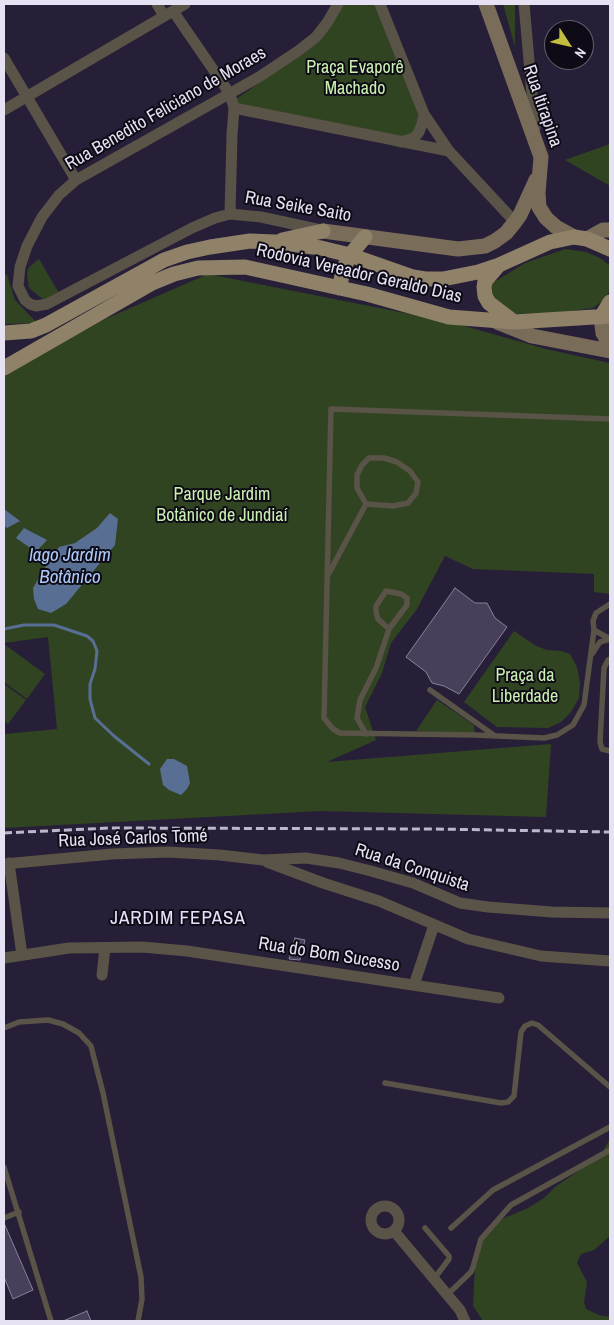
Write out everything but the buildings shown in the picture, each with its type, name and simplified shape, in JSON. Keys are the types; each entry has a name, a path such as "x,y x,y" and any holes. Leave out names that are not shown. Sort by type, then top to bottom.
{"main road":[{"name":"Rua Itirapina","path":"486,4 541,157 539,207"},
{"name":"Rua Seike Saito","path":"323,231 436,247 474,248 495,241 506,233 518,218 532,186 539,177"},
{"path":"539,207 546,218 556,227 609,249"},
{"path":"580,238 603,230 610,230"},
{"path":"276,242 323,231"},
{"path":"339,288 344,268 350,255 365,237"},
{"name":"Rodovia Vereador Geraldo Dias","path":"4,333 31,331 46,325 164,260 210,247 250,242 276,242 321,248 350,255 413,277 443,279 462,276 499,265 550,242 580,238"},
{"path":"499,265 486,281 484,287 485,296 489,303 514,322"},
{"name":"Rodovia Vereador Geraldo Dias","path":"4,368 152,283 174,274 198,268 245,267 367,294 448,317 514,322 606,317"},
{"path":"610,302 603,333 610,344"},
{"path":"496,321 532,336 610,351"}],"street":[{"path":"157,4 169,13 230,94 234,108 230,214"},
{"path":"4,110 186,4"},
{"name":"Rua Benedito Feliciano de Moraes","path":"36,306 25,300 21,295 18,286 20,267 27,246 42,217 59,195 76,180 260,77 298,52 316,37 338,4"},
{"path":"380,4 424,114 449,151 518,218 530,209 539,207"},
{"path":"524,4 536,140"},
{"path":"4,58 76,180"},
{"path":"234,108 449,151"},
{"path":"404,141 414,138 419,132 424,114"},
{"name":"Rua Seike Saito","path":"36,306 47,304 192,228 230,214 262,216 323,231"},
{"name":"Rua José Carlos Tomé","path":"7,863 112,854 168,852 264,860"},
{"name":"Rua da Conquista","path":"264,860 306,858 339,863 413,884 460,903 552,912 610,913"},
{"path":"264,860 323,883 379,901 468,939 540,956 610,961"},
{"path":"7,863 22,955"},
{"path":"414,985 434,925"},
{"name":"Rua do Bom Sucesso","path":"4,958 69,948 142,947 187,951 499,998"},
{"path":"102,976 104,948"},
{"path":"394,1231 460,1310 465,1321"}],"lane":[{"path":"610,419 332,409 324,718 333,729 340,733 544,738 557,735 568,730 580,716 589,677 589,661 594,630 593,621 596,613 610,604"},
{"path":"369,458 384,458 397,462 410,471 418,482 416,493 408,503 393,506 366,504 357,488 357,475 362,465 369,458"},
{"path":"327,577 366,504"},
{"path":"366,734 358,718 360,700 376,668 389,629 407,605 407,598 400,594 386,591 376,606 376,612 378,619 389,629"},
{"path":"594,630 610,639"},
{"path":"589,661 593,650 600,642 610,639"},
{"path":"610,659 604,668 600,742 602,749 610,751"},
{"path":"430,690 495,736"},
{"path":"4,1028 19,1022 48,1020 63,1024 79,1033 91,1046 103,1092 141,1277 142,1299 138,1321"},
{"path":"385,1083 502,1103 508,1102 514,1096 521,1032 525,1026 532,1023 538,1025 610,1087"},
{"path":"451,1228 493,1190 610,1127"},
{"path":"447,1295 471,1272 481,1239 511,1205 610,1150"},
{"path":"4,1167 6,1183 19,1212 51,1321"},
{"path":"4,1218 19,1212"},
{"path":"425,1228 449,1256 449,1259 434,1279"}],"green space":[{"name":"Praça Evaporê Machado","path":"342,4 383,4 429,122 415,143 401,148 247,105 229,104 308,49"},
{"path":"503,4 515,4 515,47"},
{"path":"610,144 610,186 565,160"},
{"path":"565,249 586,252 600,258 609,265 610,290 605,299 593,308 556,313 514,314 496,301 490,292 491,284 525,263"},
{"path":"39,259 59,293 44,300 29,288 27,273 29,267"},
{"name":"Parque Jardim Botânico de Jundiaí","path":"208,274 450,322 546,349 610,363 610,594 594,592 594,574 473,569 445,556 417,609 391,643 382,673 365,707 376,740 327,762 551,744 546,817 321,811 4,828 4,734 57,729 48,637 4,643 4,374 103,320"},
{"path":"4,275 7,275 15,300 37,323 4,324"},
{"name":"Praça da Liberdade","path":"514,631 536,646 570,654 577,667 580,683 579,698 571,712 561,722 548,728 497,727 464,702"},
{"path":"4,644 45,674 27,699 4,682"},
{"path":"4,684 26,700 8,724 4,721"},
{"path":"437,700 474,725 475,735 416,731"},
{"path":"610,1139 610,1236 594,1250 581,1254 577,1263 587,1282 584,1302 586,1309 599,1315 610,1317 610,1321 483,1321 473,1306 475,1265 481,1240 502,1219 528,1208 544,1198 555,1187 600,1156"}],"water":[{"path":"4,509 20,521 7,528 4,526"},
{"name":"lago Jardim Botânico","path":"110,513 118,519 115,545 66,604 51,613 38,609 34,599 33,588 52,556 59,547 75,543 97,528"},
{"path":"24,528 47,540 36,552 16,538"},
{"path":"167,759 174,759 187,766 190,783 181,795 163,785 160,769"}],"waterway":[{"path":"4,629 24,625 54,625 87,636 93,641 97,651 95,669 90,684 90,699 95,718 149,764"}],"railway":[{"path":"4,833 110,828 436,829 610,832"}],"district":[{"name":"JARDIM FEPASA","path":"178,919"}]}
